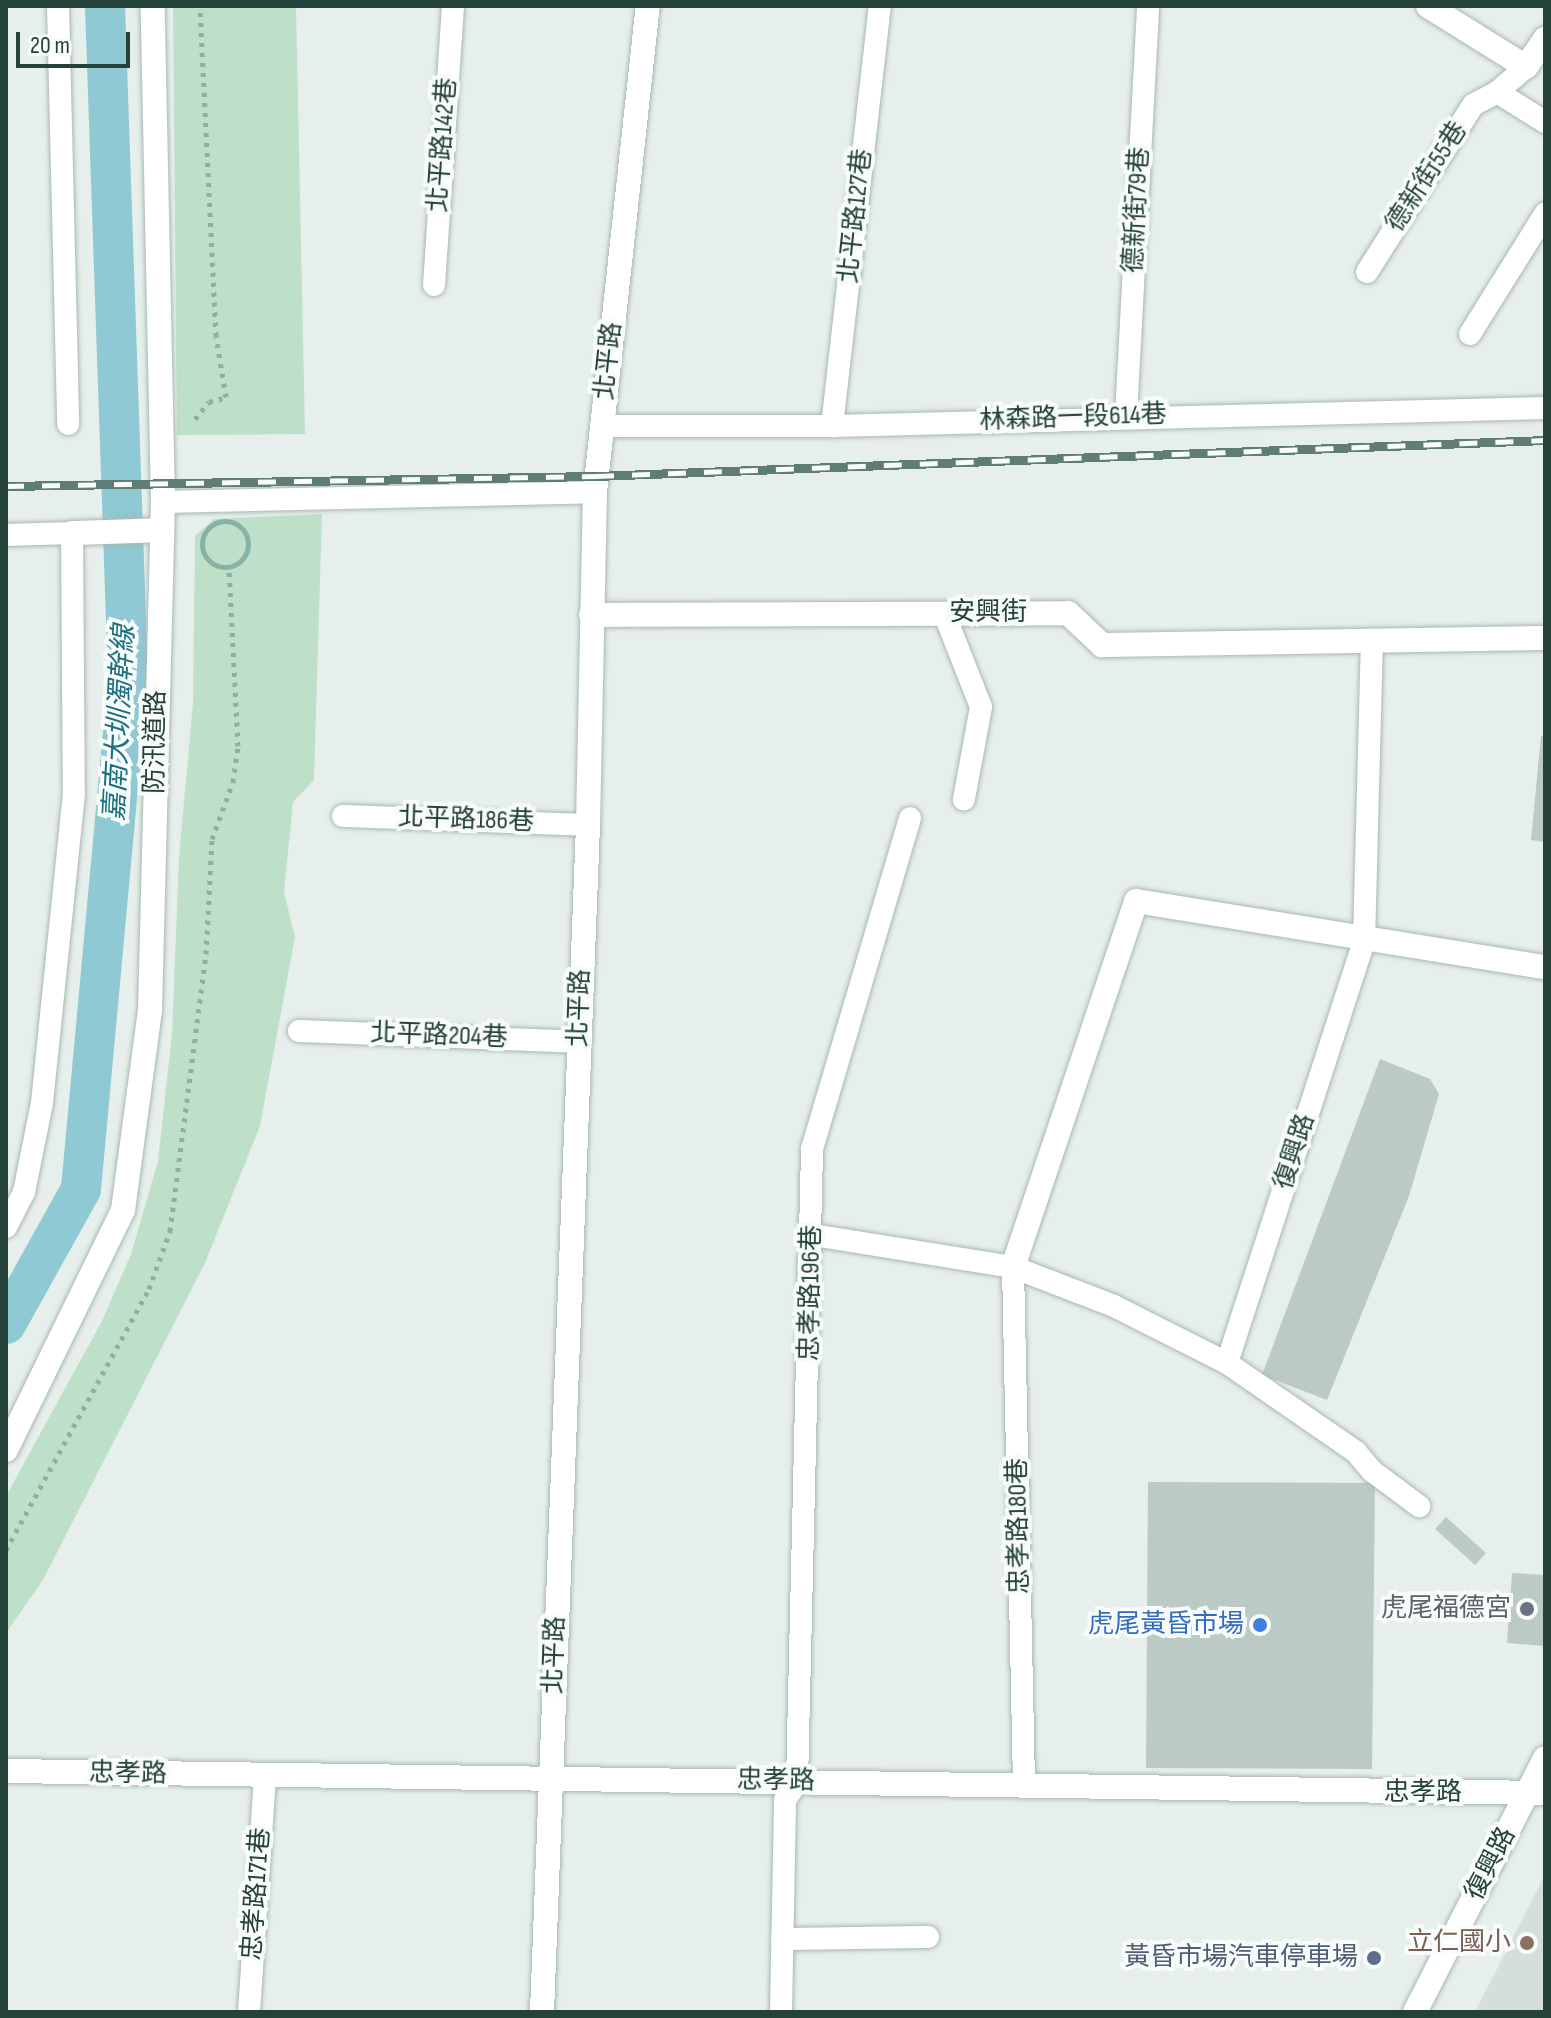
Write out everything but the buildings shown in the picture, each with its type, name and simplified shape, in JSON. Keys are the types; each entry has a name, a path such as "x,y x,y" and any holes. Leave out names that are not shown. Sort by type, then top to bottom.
{"street":[{"name":"防汛道路","path":"6,1450 123,1210 150,1010 163,502 153,6"},
{"name":"北平路","path":"542,2012 588,825 595,492 648,6"},
{"path":"1428,6 1526,67 1545,39"},
{"path":"72,533 161,530"},
{"name":"安興街","path":"591,615 1068,613 1102,645 1545,638"},
{"path":"1013,1267 1136,901 1364,942 1545,967"},
{"name":"復興路","path":"1415,2012 1536,1793 1545,1758"},
{"name":"忠孝路","path":"6,1771 1536,1793"}],"lane":[{"path":"58,6 68,424"},
{"name":"北平路142巷","path":"434,285 453,6"},
{"name":"北平路127巷","path":"832,426 880,6"},
{"name":"德新街79巷","path":"1126,415 1148,6"},
{"name":"德新街55巷","path":"1367,272 1473,105 1497,92 1526,67"},
{"path":"1497,92 1545,122"},
{"path":"1470,334 1545,214"},
{"name":"林森路一段614巷","path":"602,426 832,426 1126,415 1545,408"},
{"path":"163,502 595,492"},
{"path":"6,535 72,533 74,793 42,1103 24,1192 6,1227"},
{"path":"944,613 981,707 964,799"},
{"path":"1364,942 1372,640"},
{"name":"北平路186巷","path":"343,816 588,825"},
{"name":"忠孝路196巷","path":"781,2012 785,1800 797,1782 813,1235 812,1149 910,818"},
{"name":"復興路","path":"1227,1363 1364,942"},
{"name":"北平路204巷","path":"299,1031 579,1042"},
{"path":"813,1235 1013,1267 1114,1306 1227,1363 1356,1452 1372,1471 1419,1506"},
{"name":"忠孝路180巷","path":"1013,1267 1024,1784"},
{"name":"忠孝路171巷","path":"249,2012 265,1777"},
{"path":"782,1939 928,1937"}],"path":[{"path":"162,441 195,439 198,412 226,397 216,336 200,6"},
{"path":"195,536 202,540 206,558 223,566 240,560 250,544 246,530 235,523 215,525 202,540"}],"shaded area":[{"name":"立仁國小","path":"1545,1875 1545,2012 1475,2012"}],"green space":[{"path":"173,6 296,6 305,434 177,435"},
{"path":"322,514 314,780 293,802 284,892 295,937 260,1126 205,1263 43,1580 6,1633 6,1496 102,1321 131,1254 158,1161 172,1034 179,857 193,703 195,536 214,519"}],"waterway":[{"name":"嘉南大圳濁幹線","path":"6,1324 81,1189 128,678 105,6"}],"railway":[{"path":"6,486 596,476 1545,440"}],"place":[{"name":"虎尾福德宮","path":"1527,1609"},
{"name":"虎尾黃昏市場","path":"1260,1625"},
{"name":"立仁國小","path":"1527,1943"},
{"name":"黃昏市場汽車停車場","path":"1374,1958"}]}
